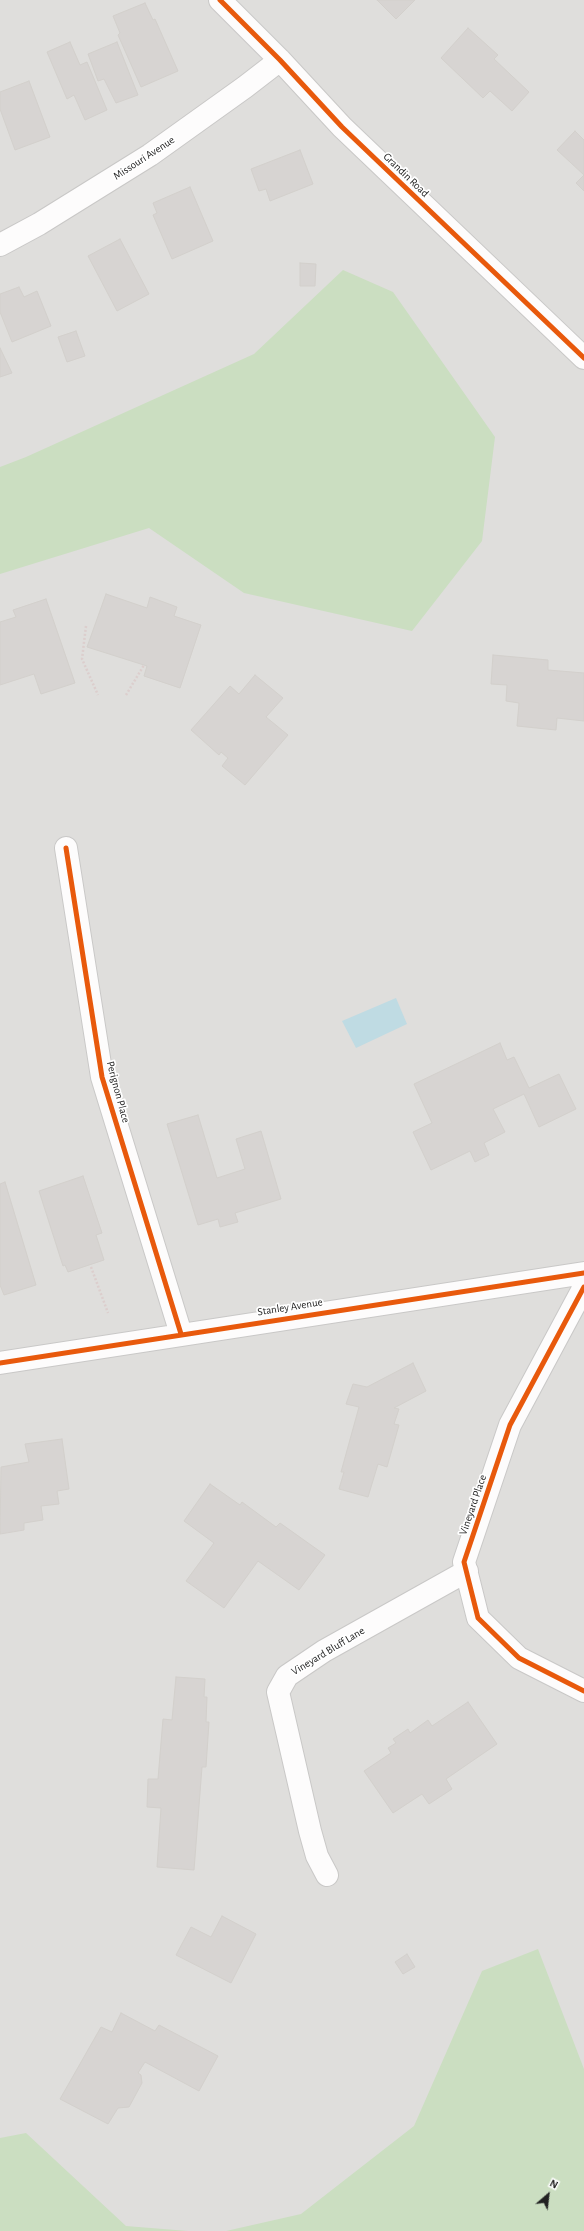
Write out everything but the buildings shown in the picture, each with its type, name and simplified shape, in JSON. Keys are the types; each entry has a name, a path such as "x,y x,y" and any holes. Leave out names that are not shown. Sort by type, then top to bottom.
{"street":[{"name":"Grandin Road","path":"220,0 280,60 342,127 584,358"},
{"name":"Missouri Avenue","path":"0,245 39,224 150,155 246,87 280,60"},
{"name":"Perignon Place","path":"66,848 102,1077 181,1334"},
{"name":"Stanley Avenue","path":"0,1363 584,1273"},
{"name":"Vineyard Place","path":"584,1287 510,1425 464,1562 478,1618 519,1658 584,1691"},
{"name":"Vineyard Bluff Lane","path":"327,1875 317,1856 310,1831 278,1692 287,1676 324,1651 467,1571"}],"path":[{"path":"86,626 82,659 98,695"},
{"path":"126,695 144,665"},
{"path":"91,1267 108,1313"}],"shaded area":[{"path":"0,0 584,0 584,2231 0,2231"}],"green space":[{"path":"343,270 393,292 495,437 482,541 412,631 244,593 149,528 0,574 0,467 26,457 254,354"},
{"path":"538,1949 584,2069 584,2231 226,2231 301,2214 414,2126 482,1971"},
{"path":"26,2133 126,2226 188,2231 0,2231 0,2138"}],"water":[{"path":"396,998 407,1024 356,1048 342,1021"}],"cycle path":[{"path":"220,0 280,60 342,127 584,358"},
{"path":"66,848 102,1077 181,1334"},
{"path":"0,1363 584,1273"},
{"path":"584,1287 510,1425 464,1562 478,1618 519,1658 584,1691"}]}
